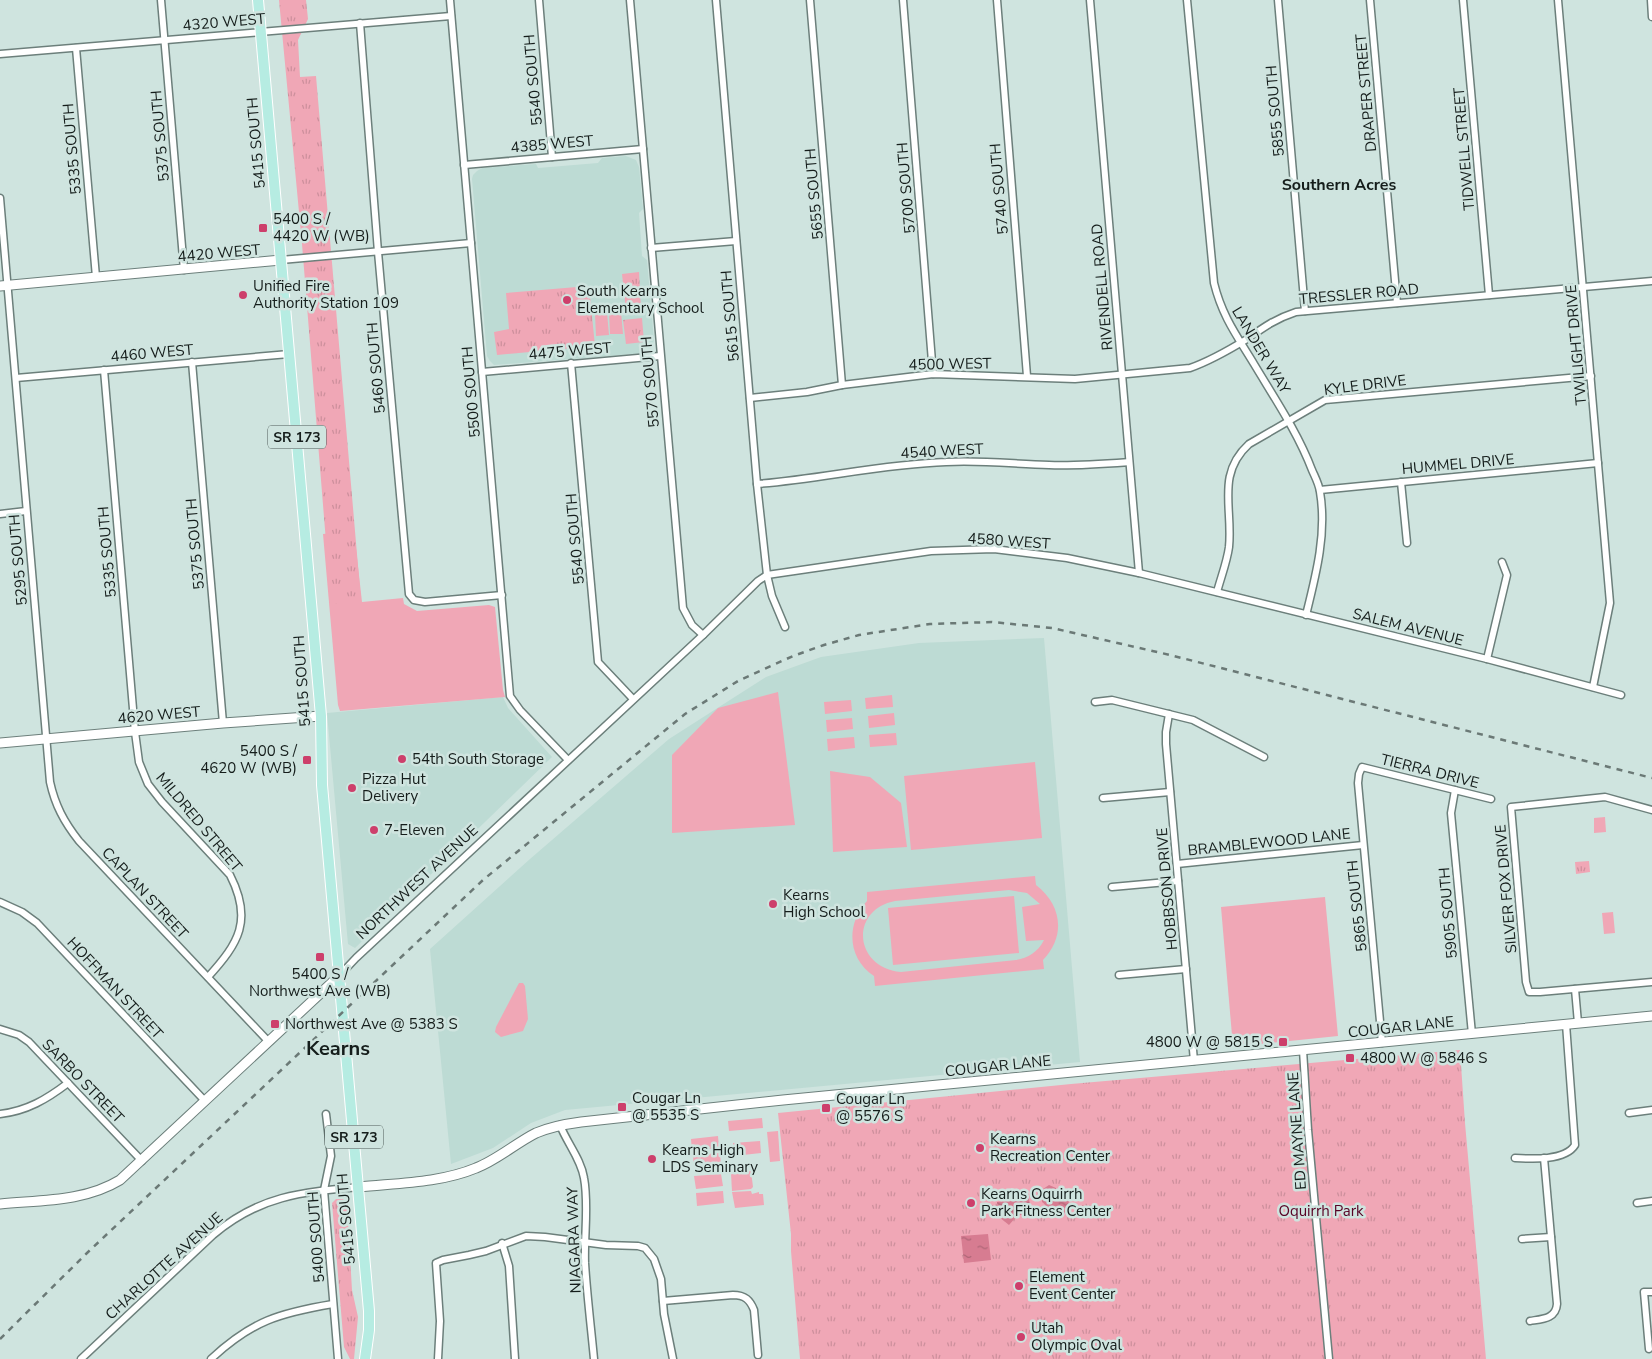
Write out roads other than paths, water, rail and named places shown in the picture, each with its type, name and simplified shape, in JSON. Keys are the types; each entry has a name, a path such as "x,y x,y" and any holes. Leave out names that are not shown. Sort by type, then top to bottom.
{"main road":[{"name":"5415 SOUTH","path":"258,0 321,716 322,785 369,1311 369,1330 365,1359"},
{"name":"4420 WEST","path":"4,285 282,260"},
{"name":"4620 WEST","path":"0,743 321,716"},
{"name":"NORTHWEST AVENUE","path":"0,1204 78,1197 110,1186 129,1173 339,976"},
{"name":"COUGAR LANE","path":"359,1187 455,1176 479,1167 538,1132 560,1125 648,1114 1652,1016"}],"street":[{"name":"5375 SOUTH","path":"161,0 184,270"},
{"name":"5500 SOUTH","path":"450,0 510,696 520,710 568,760"},
{"name":"5540 SOUTH","path":"539,0 552,157"},
{"name":"5570 SOUTH","path":"630,0 683,608 692,625 702,634"},
{"name":"5615 SOUTH","path":"716,0 757,484 767,575 772,596 784,627"},
{"name":"5655 SOUTH","path":"810,0 842,385"},
{"name":"5700 SOUTH","path":"903,0 934,374"},
{"name":"5740 SOUTH","path":"997,0 1027,376"},
{"name":"RIVENDELL ROAD","path":"1090,0 1139,572"},
{"name":"LANDER WAY","path":"1187,0 1214,283 1219,303 1240,342 1289,422 1307,456 1320,490 1321,546 1306,615"},
{"name":"5855 SOUTH","path":"1278,0 1304,310"},
{"name":"DRAPER STREET","path":"1370,0 1397,303"},
{"name":"TIDWELL STREET","path":"1464,0 1489,295"},
{"name":"TWILIGHT DRIVE","path":"1558,0 1610,603 1593,687"},
{"path":"1650,0 1652,17"},
{"name":"4320 WEST","path":"0,54 451,16"},
{"name":"5460 SOUTH","path":"360,23 408,590 411,597 419,602 502,594"},
{"name":"5335 SOUTH","path":"76,48 96,278"},
{"name":"4385 WEST","path":"464,165 643,149"},
{"name":"5295 SOUTH","path":"0,198 4,285 16,378 47,739"},
{"path":"651,248 736,241"},
{"name":"4420 WEST","path":"282,260 471,243"},
{"name":"TRESSLER ROAD","path":"1122,375 1190,368 1204,363 1273,320 1304,310 1652,282"},
{"name":"4460 WEST","path":"16,378 290,354"},
{"name":"4475 WEST","path":"482,372 660,356"},
{"name":"5375 SOUTH","path":"192,362 223,723"},
{"name":"5540 SOUTH","path":"571,364 598,662 633,699"},
{"name":"5335 SOUTH","path":"104,370 135,732"},
{"name":"4500 WEST","path":"750,398 934,374 1075,379 1122,375"},
{"name":"KYLE DRIVE","path":"1217,592 1229,547 1228,478 1232,467 1240,453 1249,444 1325,400 1591,376"},
{"name":"4540 WEST","path":"757,484 805,480 930,462 971,461 1080,465 1129,462"},
{"name":"HUMMEL DRIVE","path":"1320,490 1598,463"},
{"path":"1400,482 1407,543"},
{"path":"0,514 26,511"},
{"name":"4580 WEST","path":"767,575 932,551 994,549 1067,558 1139,572 1217,592"},
{"path":"1487,659 1507,575 1502,562"},
{"name":"NORTHWEST AVENUE","path":"339,976 758,581 767,575"},
{"name":"SALEM AVENUE","path":"1217,592 1487,659 1621,696"},
{"path":"1095,702 1112,700 1202,724 1264,757"},
{"name":"HOBBSON DRIVE","path":"1170,714 1166,732 1170,792 1194,1061"},
{"name":"MILDRED STREET","path":"135,732 139,762 148,784 162,802 225,869 236,886 241,922 239,934 226,958 208,977"},
{"name":"CAPLAN STREET","path":"47,739 50,782 54,798 67,826 91,854 268,1041"},
{"name":"TIERRA DRIVE","path":"1362,767 1491,799"},
{"name":"5865 SOUTH","path":"1362,767 1358,783 1382,1043"},
{"name":"5905 SOUTH","path":"1455,790 1451,813 1472,1034"},
{"path":"1103,798 1170,792"},
{"name":"SILVER FOX DRIVE","path":"1575,989 1529,992 1526,982 1511,807 1605,798 1652,810"},
{"name":"BRAMBLEWOOD LANE","path":"1177,864 1363,845"},
{"path":"1112,887 1178,881"},
{"name":"HOFFMAN STREET","path":"0,902 22,912 37,923 205,1101"},
{"path":"1119,975 1186,969"},
{"path":"1578,1023 1575,989 1652,982"},
{"path":"1515,1158 1544,1158 1567,1153 1575,1145 1566,1024"},
{"name":"SARBO STREET","path":"0,1029 19,1035 29,1042 142,1161"},
{"name":"ED MAYNE LANE","path":"1303,1050 1308,1130 1329,1359"},
{"path":"0,1114 33,1106 68,1083"},
{"path":"1629,1113 1652,1110"},
{"name":"5400 SOUTH","path":"326,1114 331,1156 324,1190 338,1359"},
{"name":"NIAGARA WAY","path":"560,1125 584,1176 586,1276 594,1359"},
{"path":"1530,1321 1544,1319 1554,1314 1557,1310 1544,1158"},
{"name":"CHARLOTTE AVENUE","path":"81,1359 224,1226 249,1210 270,1200 295,1194 359,1187"},
{"path":"1637,1203 1652,1202"},
{"path":"438,1359 440,1321 436,1263 486,1251 518,1238 535,1236 585,1243 646,1248 654,1259 658,1271 673,1359"},
{"path":"1522,1239 1551,1237"},
{"path":"502,1244 509,1266 516,1359"},
{"path":"1649,1350 1644,1292 1652,1292"},
{"path":"663,1301 734,1295 744,1296 752,1303 754,1310 758,1355"},
{"path":"211,1359 247,1330 269,1318 299,1309 333,1304"}],"water":[{"path":"1049,1185 1056,1188 1058,1198 1062,1190 1071,1193 1067,1210 1062,1217 1052,1214 1042,1202 1042,1196 1045,1193 1043,1189"},
{"path":"1029,1198 1030,1206 1023,1207 1024,1214 1017,1216 1009,1225 994,1213 1001,1212 998,1211 997,1202"},
{"path":"988,1234 991,1260 964,1263 961,1236"}],"railway":[{"path":"0,1339 87,1253 483,880 685,714 738,681 793,656 824,645 859,635 930,624 992,622 1052,628 1170,655 1652,778"}],"place":[{"name":"5400 S / 4420 W (WB)","path":"263,228"},
{"name":"Unified Fire Authority Station 109","path":"243,295"},
{"name":"South Kearns Elementary School","path":"567,300"},
{"name":"54th South Storage","path":"402,759"},
{"name":"5400 S / 4620 W (WB)","path":"307,760"},
{"name":"Pizza Hut Delivery","path":"352,788"},
{"name":"7-Eleven","path":"374,830"},
{"name":"Kearns High School","path":"773,904"},
{"name":"5400 S / Northwest Ave (WB)","path":"320,957"},
{"name":"Northwest Ave @ 5383 S","path":"275,1024"},
{"name":"4800 W @ 5815 S","path":"1283,1042"},
{"name":"4800 W @ 5846 S","path":"1350,1058"},
{"name":"Cougar Ln @ 5535 S","path":"622,1107"},
{"name":"Cougar Ln @ 5576 S","path":"826,1108"},
{"name":"Kearns Recreation Center","path":"980,1148"},
{"name":"Kearns High LDS Seminary","path":"652,1159"},
{"name":"Kearns Oquirrh Park Fitness Center","path":"971,1203"},
{"name":"Element Event Center","path":"1019,1286"},
{"name":"Utah Olympic Oval","path":"1021,1337"}],"district":[{"name":"Southern Acres","path":"1339,184"},
{"name":"Kearns","path":"338,1048"}],"park label":[{"name":"Oquirrh Park","path":"1321,1211"}]}
